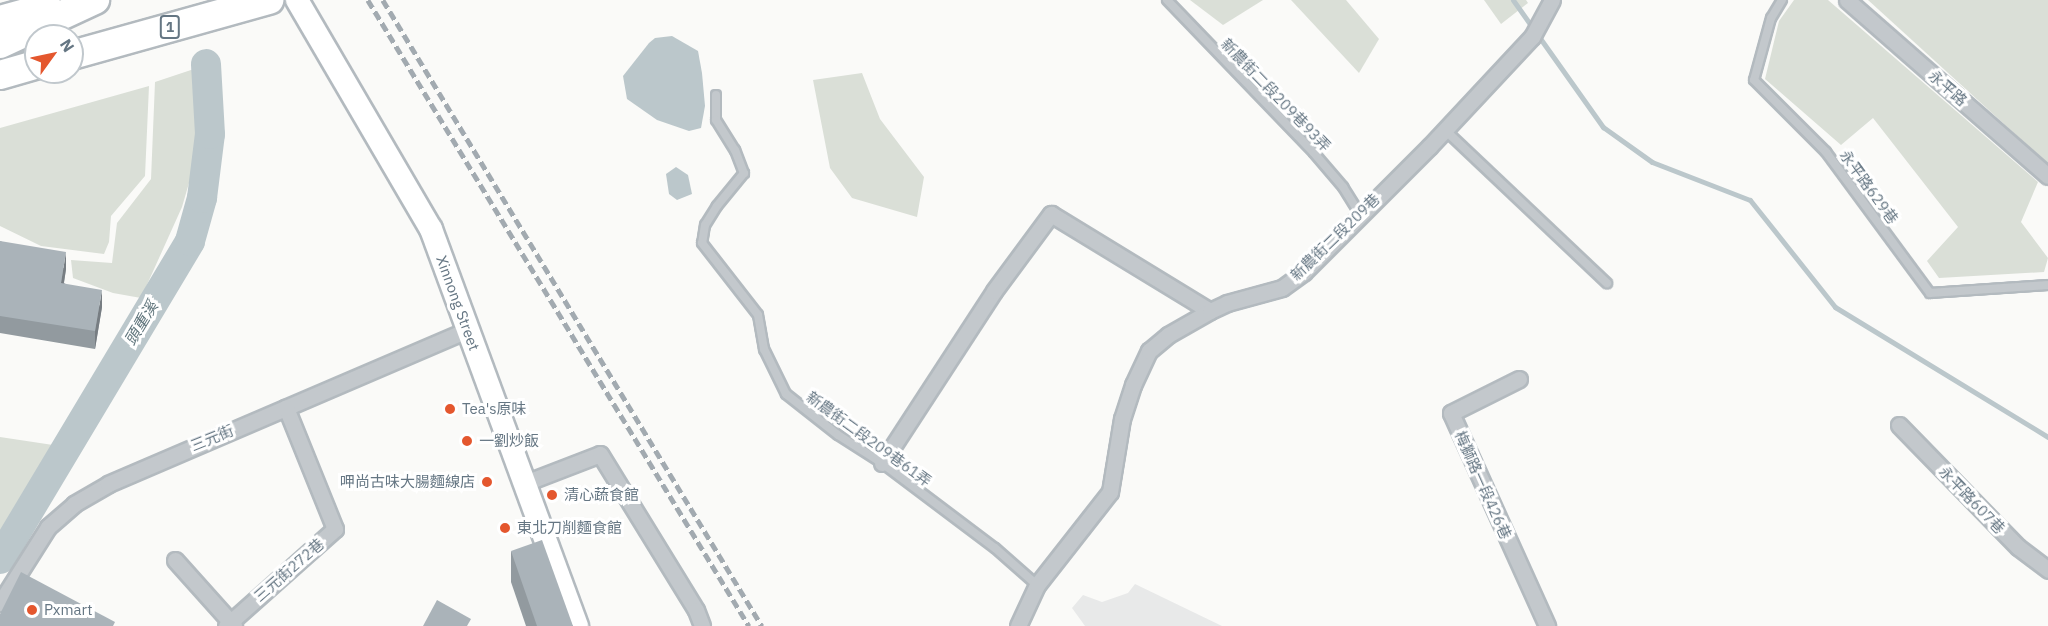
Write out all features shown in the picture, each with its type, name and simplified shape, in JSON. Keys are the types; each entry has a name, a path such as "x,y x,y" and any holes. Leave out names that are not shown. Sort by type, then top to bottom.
{"highway":[{"path":"0,20 75,0"},
{"path":"0,44 95,0"},
{"name":"1","path":"84,52 269,0"},
{"path":"0,75 24,68"}],"street":[{"name":"Xinnong Street","path":"297,0 431,229 578,626"},
{"name":"新農街二段209巷","path":"1018,626 1037,585 1110,492 1122,419 1133,385 1149,351 1168,335 1210,311 1227,303 1282,288 1304,272 1445,130 1532,37 1552,0"},
{"name":"永平路","path":"1847,0 2048,177"},
{"path":"882,463 994,291 1051,214 1210,311"},
{"name":"三元街","path":"0,603 48,527 74,504 144,466 467,330"},
{"name":"梅獅路一段426巷","path":"1519,379 1451,413 1547,626"},
{"name":"三元街272巷","path":"230,624 335,530 286,408"},
{"name":"永平路607巷","path":"1899,425 2018,547 2048,570"},
{"path":"525,483 600,454 696,610 702,626"},
{"path":"175,560 230,624"}],"lane":[{"name":"新農街二段209巷93弄","path":"1167,0 1314,153 1343,187 1360,214"},
{"name":"永平路629巷","path":"1782,0 1771,18 1754,80 1826,152 1930,293 2048,285"},
{"name":"新農街二段209巷61弄","path":"716,95 716,120 735,150 744,173 705,225 702,243 758,315 764,349 786,394 838,435 882,463 995,548 1037,585"},
{"path":"1445,130 1607,283"}],"shaded area":[{"path":"1190,0 1263,0 1223,25"},
{"path":"1291,0 1346,0 1379,39 1359,73"},
{"path":"1484,0 1526,0 1528,3 1501,24"},
{"path":"1794,0 1828,0 2038,182 2021,222 2048,258 2044,272 1939,278 1927,261 1958,227 1873,118 1841,145 1765,79 1779,21"},
{"path":"1868,0 2048,0 2048,164"},
{"path":"672,36 698,51 702,73 705,106 701,128 689,131 657,120 627,99 623,76 655,38"},
{"path":"194,69 198,152 182,207 141,298 113,293 73,278 71,260 112,263 117,223 151,179 155,82"},
{"path":"862,73 880,119 924,177 917,217 852,198 830,168 813,80"},
{"path":"149,86 145,176 111,216 109,242 104,254 41,246 0,226 0,128"},
{"path":"676,167 688,175 692,194 677,200 669,194 666,174"},
{"path":"0,437 53,445 0,535"},
{"path":"1135,584 1222,626 1085,626 1072,608 1083,595 1102,602 1128,593"}],"building":[{"path":"0,241 66,252 61,283 102,290 95,331 0,316"},
{"path":"542,540 573,626 537,626 511,551"},
{"path":"21,572 115,622 113,626 0,626 0,614"},
{"path":"437,600 471,619 467,626 423,626"}],"waterway":[{"path":"1513,0 1603,127 1652,162 1750,200 1835,307 2048,437"},
{"name":"頭重溪","path":"0,559 190,241 202,198 210,134 206,64"}],"railway":[{"path":"368,0 749,626"},
{"path":"383,0 762,626"}],"place":[{"name":"Tea's原味","path":"450,409"},
{"name":"一劉炒飯","path":"467,441"},
{"name":"呷尚古味大腸麵線店","path":"487,482"},
{"name":"清心蔬食館","path":"552,495"},
{"name":"東北刀削麵食館","path":"505,528"},
{"name":"Pxmart","path":"32,610"}]}
